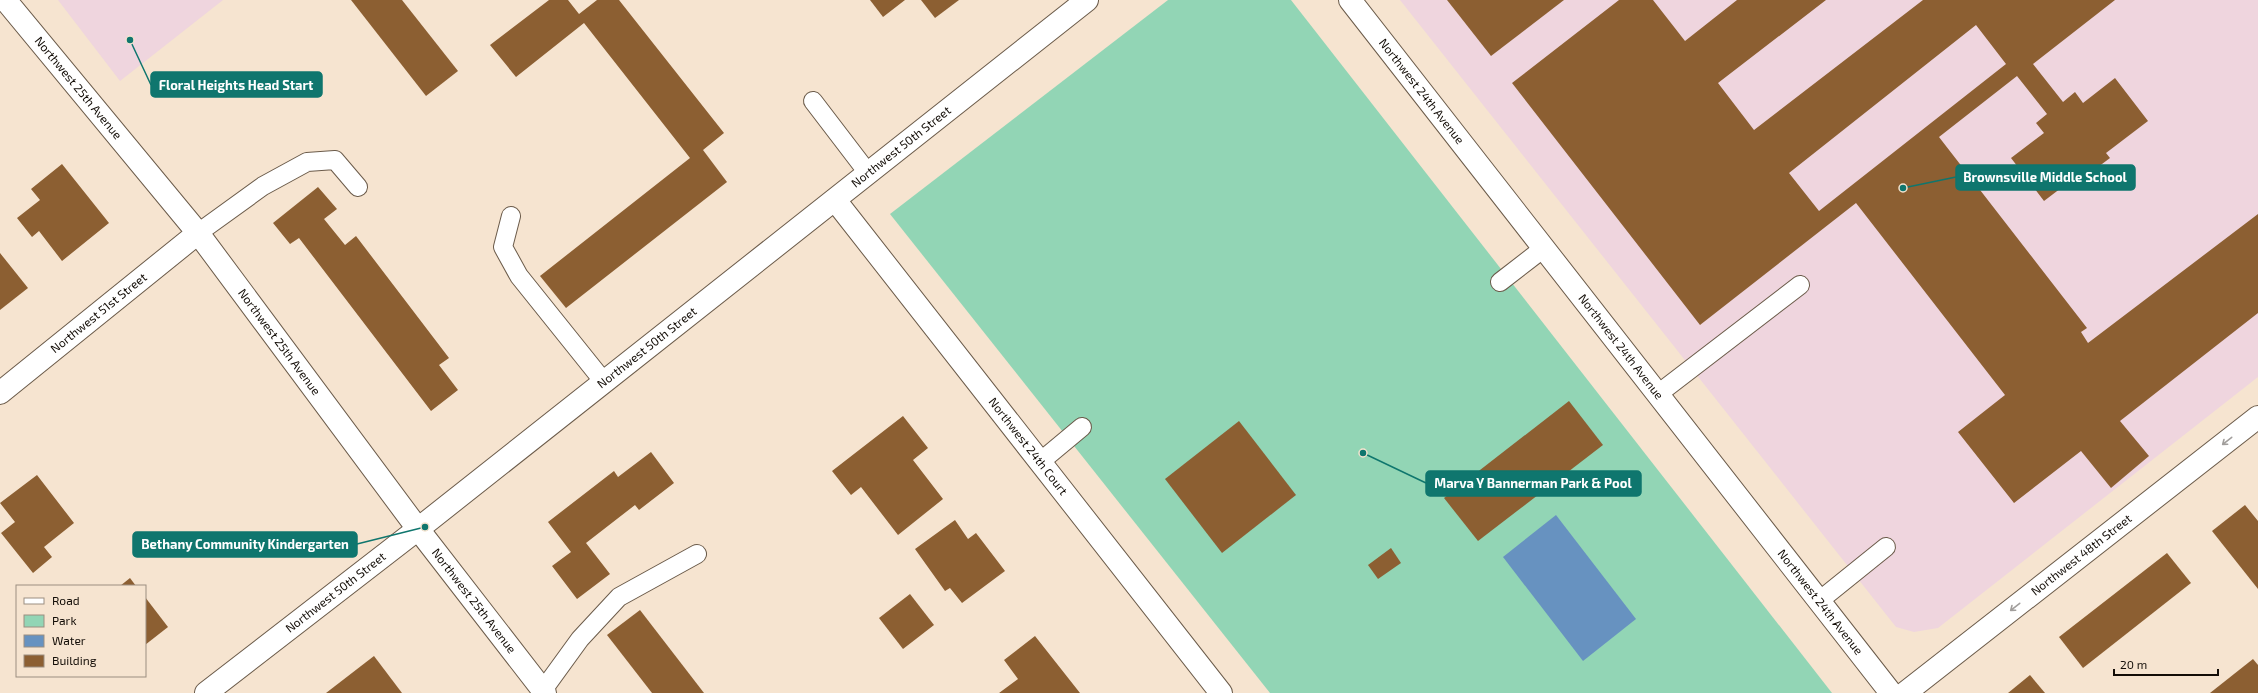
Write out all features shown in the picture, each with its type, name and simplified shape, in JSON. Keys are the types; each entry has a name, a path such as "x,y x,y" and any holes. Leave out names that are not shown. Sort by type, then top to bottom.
{"street":[{"name":"Northwest 25th Avenue","path":"2,0 7,2 198,233 418,529 544,692"},
{"name":"Northwest 50th Street","path":"206,693 418,529 1087,0"},
{"name":"Northwest 24th Avenue","path":"1350,0 1891,693"},
{"name":"Northwest 24th Court","path":"835,200 1221,693"},
{"name":"Northwest 51st Street","path":"0,393 198,233"},
{"name":"Northwest 48th Street","path":"1905,693 2258,416"}],"lane":[{"path":"813,101 868,173"},
{"path":"198,233 263,186 307,162 335,160 358,187"},
{"path":"511,216 503,247 519,276 604,382"},
{"path":"1500,282 1544,248"},
{"path":"1658,394 1800,285"},
{"path":"1040,462 1082,427"},
{"path":"1819,601 1886,547"},
{"path":"544,692 580,639 619,597 697,554"}],"shaded area":[{"path":"58,0 223,0 120,81"},
{"path":"1400,0 2258,0 2258,377 1938,628 1914,632 1896,627"}],"green space":[{"path":"1168,0 1291,0 1832,693 1270,693 890,214"}],"water":[{"path":"1556,515 1636,619 1583,661 1503,557"}],"building":[{"path":"351,0 402,0 458,71 426,96"},
{"path":"549,0 568,0 579,14 597,0 619,0 724,133 703,150 727,182 566,308 540,276 690,158 584,23 516,77 490,45"},
{"path":"870,0 905,0 883,17"},
{"path":"921,0 959,0 935,18"},
{"path":"1447,0 1564,0 1491,56"},
{"path":"1619,0 1653,0 1685,41 1737,0 1826,0 1718,83 1754,130 1923,0 2115,0 2033,64 2063,102 2075,92 2083,103 2115,78 2148,121 2106,153 2110,158 2090,173 2086,169 2044,201 2011,158 2044,133 2036,123 2047,114 2017,76 1939,137 2087,328 2081,332 2088,343 2258,214 2258,313 2120,421 2149,456 2111,488 2081,451 2014,503 1958,432 2005,395 1856,203 1700,325 1512,83","holes":["1976,25 2006,64 1819,211 1789,173"]},
{"path":"62,164 109,223 62,261 39,231 32,237 17,218 40,200 31,189"},
{"path":"318,187 337,209 324,219 345,245 356,236 449,358 439,365 458,390 431,411 299,238 290,244 273,223"},
{"path":"0,253 28,288 0,310"},
{"path":"1569,401 1603,445 1478,541 1444,498"},
{"path":"903,416 928,448 913,460 943,499 898,535 861,487 851,495 832,471"},
{"path":"1239,421 1296,495 1222,553 1165,479"},
{"path":"651,452 674,483 639,510 635,505 586,543 610,574 577,599 552,566 571,552 548,522 614,471 618,477"},
{"path":"37,475 74,523 44,547 52,557 33,573 1,533 15,522 0,503"},
{"path":"2245,505 2258,521 2258,589 2212,531"},
{"path":"955,520 968,539 976,533 1005,571 962,603 950,588 945,591 915,549"},
{"path":"1391,548 1401,563 1378,579 1368,565"},
{"path":"2167,553 2191,583 2083,668 2059,637"},
{"path":"130,578 135,585 121,585"},
{"path":"910,594 934,625 903,649 879,618"},
{"path":"146,598 168,627 146,644"},
{"path":"640,610 704,693 652,693 607,635"},
{"path":"1035,636 1080,693 999,693 1018,679 1004,660"},
{"path":"374,656 402,693 326,693"},
{"path":"2253,659 2258,665 2258,693 2210,693"},
{"path":"2030,675 2045,693 2008,693"}],"place":[{"name":"Floral Heights Head Start","path":"130,40"},
{"name":"Brownsville Middle School","path":"1903,188"},
{"name":"Marva Y Bannerman Park & Pool","path":"1363,453"},
{"name":"Bethany Community Kindergarten","path":"425,527"}]}
